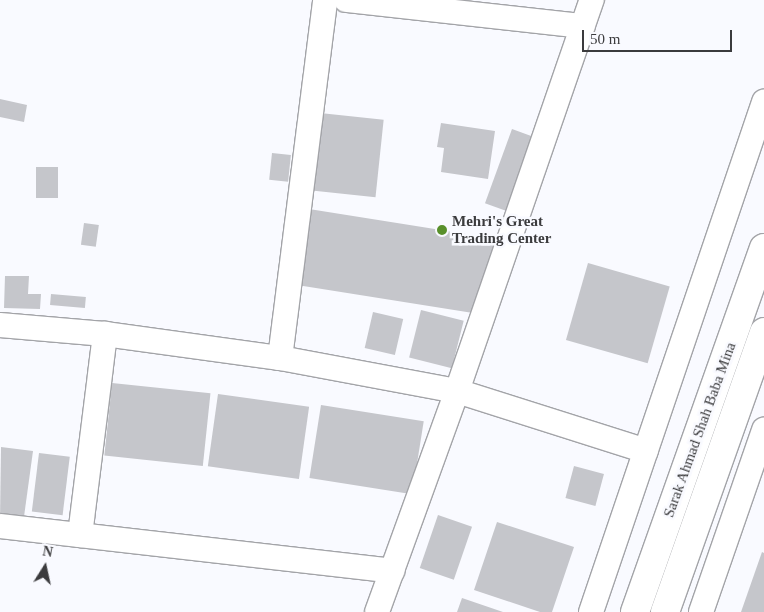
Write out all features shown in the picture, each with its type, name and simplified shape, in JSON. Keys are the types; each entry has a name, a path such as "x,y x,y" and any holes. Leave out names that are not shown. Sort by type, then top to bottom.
{"highway":[{"name":"Sarak Ahmad Shah Baba Mina","path":"635,612 764,248"},
{"path":"665,612 764,332"}],"street":[{"path":"280,358 325,0"},
{"path":"346,0 583,26"},
{"path":"377,612 457,391 592,0"},
{"path":"591,612 764,102"},
{"path":"0,325 105,334 280,358 457,391 646,451"},
{"path":"80,535 105,334"},
{"path":"701,612 763,434"},
{"path":"0,526 392,571"}],"building":[{"path":"0,99 27,105 24,122 0,117"},
{"path":"320,113 384,120 375,197 312,191"},
{"path":"441,123 495,131 488,179 441,172 444,148 437,147"},
{"path":"512,129 537,138 510,212 485,203"},
{"path":"272,153 291,155 288,182 269,180"},
{"path":"36,167 58,167 58,198 36,198"},
{"path":"309,209 498,239 486,315 297,285"},
{"path":"84,223 99,225 96,247 81,245"},
{"path":"588,263 670,286 648,363 566,340"},
{"path":"5,276 29,276 28,294 41,294 40,309 4,308"},
{"path":"51,294 86,297 85,308 50,305"},
{"path":"421,310 464,321 452,368 409,358"},
{"path":"373,312 403,319 395,355 365,348"},
{"path":"112,383 210,393 203,466 104,456"},
{"path":"218,394 309,407 299,479 208,466"},
{"path":"321,405 424,421 412,494 309,478"},
{"path":"1,447 33,451 23,524 0,521"},
{"path":"39,453 70,457 63,515 32,512"},
{"path":"574,466 604,474 595,506 565,498"},
{"path":"438,515 472,527 454,580 420,568"},
{"path":"497,522 574,547 552,612 540,612 474,590"},
{"path":"762,552 764,553 764,612 741,612"},
{"path":"462,598 503,612 457,612"}],"place":[{"name":"Mehri's Great Trading Center","path":"442,230"}]}
